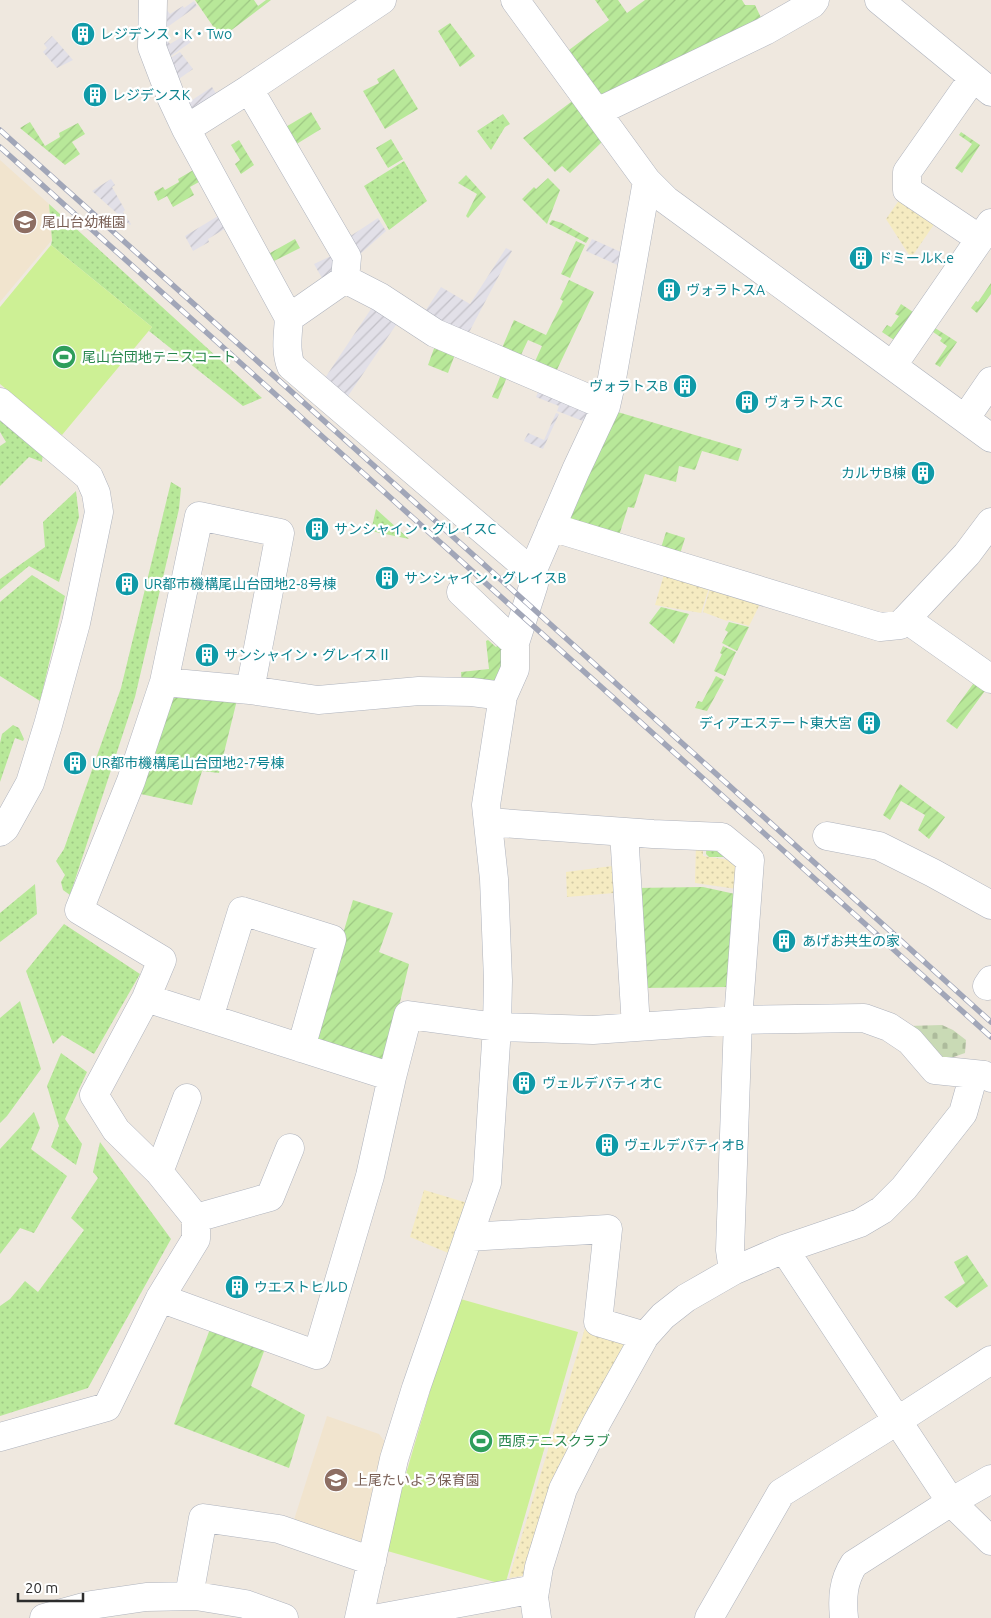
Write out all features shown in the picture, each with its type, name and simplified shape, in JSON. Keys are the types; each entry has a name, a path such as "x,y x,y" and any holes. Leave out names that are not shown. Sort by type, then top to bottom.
{"street":[{"path":"153,0 152,47 171,97 186,128 289,318 287,342 288,358 291,366 532,572"},
{"path":"186,128 249,89 382,0"},
{"path":"514,0 647,181 666,200 991,438"},
{"path":"597,112 765,31 812,4 815,0"},
{"path":"879,0 982,85 907,172 907,190 986,231 893,365"},
{"path":"249,89 347,257 345,279 289,318"},
{"path":"359,1618 394,1459 419,1380 487,1183 497,1027 498,980 494,879 486,805 503,696 515,669 515,643 534,584 532,572 606,406 647,181"},
{"path":"345,279 380,297 435,333 606,406"},
{"path":"965,419 991,381"},
{"path":"0,402 89,477 96,493 99,512 76,623 30,783 5,828 0,832"},
{"path":"0,1437 107,1407 160,1298 196,1239 196,1218 159,1172 116,1130 94,1095 146,998 162,960 80,910 131,781 164,682 199,516 280,533 250,690"},
{"path":"551,527 880,627 900,625 967,554 991,522"},
{"path":"460,592 515,643"},
{"path":"906,619 991,679"},
{"path":"164,682 250,690 318,700 419,691 472,692 503,696"},
{"path":"488,822 722,837 750,860 738,1020 730,1250 733,1271"},
{"path":"624,832 636,1027"},
{"path":"827,836 879,846 991,905"},
{"path":"209,1018 242,911 332,939 301,1048"},
{"path":"146,998 392,1077"},
{"path":"160,1298 317,1354 370,1176 408,1015 497,1027 593,1030 738,1020 864,1018 889,1026 910,1041 935,1070 983,1076 963,1113 904,1188 882,1210 860,1223 784,1249 733,1271 686,1298 663,1316 645,1336 596,1422 563,1489 539,1567 534,1597 537,1618"},
{"path":"159,1172 187,1098"},
{"path":"196,1218 270,1197 290,1148"},
{"path":"468,1237 608,1229 598,1322 645,1336"},
{"path":"784,1249 951,1502 991,1541"},
{"path":"708,1618 781,1493 991,1360"},
{"path":"844,1618 842,1604 846,1576 854,1564 951,1502 991,1479"},
{"path":"189,1596 202,1518 279,1528 372,1561"},
{"path":"379,1618 535,1589"},
{"path":"44,1618 91,1605 134,1608 189,1596 245,1604 284,1618"}],"shaded area":[{"path":"194,1 197,6 159,33 162,4 170,14"},
{"path":"162,33 170,44 185,35 191,42 164,61"},
{"path":"52,36 73,60 57,68 43,52 47,48 44,44"},
{"path":"180,52 193,69 173,83 164,62"},
{"path":"212,87 220,100 197,114 186,104"},
{"name":"尾山台幼稚園","path":"0,160 49,204 52,240 0,302"},
{"path":"111,179 115,185 112,187 125,210 123,212 130,225 92,191"},
{"path":"223,213 231,225 208,239 209,242 193,251 185,236"},
{"path":"378,218 386,231 358,256 349,237"},
{"path":"592,239 623,253 622,267 586,251"},
{"path":"506,248 512,251 466,338 422,316 441,287 470,304"},
{"path":"333,255 338,265 326,285 314,264"},
{"path":"375,303 400,319 344,402 323,381"},
{"path":"540,388 594,408 588,423 557,411 559,406 536,397"},
{"path":"556,413 559,414 543,449 524,441 528,433 544,440"},
{"path":"327,1416 379,1434 388,1446 366,1540 357,1545 293,1523"}],"green space":[{"path":"195,0 254,0 258,6 266,0 271,0 221,38"},
{"path":"595,0 618,0 627,13 645,0 742,0 745,5 755,5 764,24 597,104 565,53 609,20"},
{"path":"450,23 475,56 460,67 438,31"},
{"path":"394,69 418,109 385,129 363,91 379,83 377,79"},
{"path":"571,102 579,103 604,140 570,173 562,166 555,172 523,138"},
{"path":"311,112 321,129 295,145 284,128"},
{"path":"503,114 510,124 505,127 491,150 477,131"},
{"path":"30,122 45,146 60,137 59,133 78,123 85,134 72,142 80,154 65,165 20,128"},
{"path":"961,132 980,145 962,173 955,168 972,144 959,135"},
{"path":"391,139 403,159 388,168 376,148"},
{"path":"239,140 254,165 241,174 235,164 240,160 231,145"},
{"path":"404,161 427,201 389,230 364,186"},
{"path":"195,169 206,178 190,187 194,195 173,207 167,196 158,201 154,192 163,187 165,190 179,182 178,179"},
{"path":"466,175 486,197 468,218 466,216 477,194 458,183"},
{"path":"548,178 560,190 547,224 522,199 534,187 536,189"},
{"path":"49,204 262,398 243,406 149,331 152,327 51,245"},
{"path":"552,220 562,223 589,238 586,243 549,224"},
{"path":"295,239 300,248 270,263 265,253 268,251 270,253"},
{"path":"576,241 585,245 570,278 561,274"},
{"name":"尾山台団地テニスコート","path":"51,245 152,327 62,435 0,384 0,307"},
{"path":"569,280 594,292 553,378 532,368 542,346 528,340 520,357 502,348 514,320 546,335 563,301 560,299"},
{"path":"991,283 991,294 977,313 971,308 976,301 978,302"},
{"path":"901,304 919,316 900,344 882,332 887,325 891,327 899,316 895,314"},
{"path":"932,326 957,342 940,367 935,364 947,346 940,341 942,338 930,330"},
{"path":"436,343 454,352 448,373 428,365"},
{"path":"502,372 509,372 498,399 492,397"},
{"path":"611,410 742,449 738,461 702,451 695,470 679,466 676,482 645,474 634,508 628,507 618,539 561,522"},
{"path":"0,417 43,453 42,462 29,457 0,486 0,446 6,442 0,432"},
{"path":"171,482 181,488 179,509 135,697 70,895 63,890 61,882 65,875 56,861 64,849 121,688"},
{"path":"76,491 79,517 59,582 29,566 0,590 0,579 45,547 43,522"},
{"path":"376,509 409,539 371,531"},
{"path":"666,532 685,538 679,557 660,551"},
{"path":"32,575 65,596 40,701 0,676 0,602"},
{"path":"661,607 689,614 674,644 649,623"},
{"path":"729,622 749,627 737,651 722,643 728,632 725,630"},
{"path":"488,640 496,647 503,640 503,685 462,684 461,672 489,669 486,641"},
{"path":"723,646 736,652 725,676 714,671 722,654 720,653"},
{"path":"716,676 724,680 707,711 695,708 698,701 702,702"},
{"path":"976,680 987,688 957,729 946,721"},
{"path":"168,695 237,700 219,773 202,771 192,805 136,793"},
{"path":"13,725 19,728 24,739 23,741 15,738 0,782 0,743 2,734"},
{"path":"900,784 945,817 929,839 918,830 925,815 901,801 890,820 883,815"},
{"path":"707,841 730,857 709,857 706,854"},
{"path":"35,884 37,914 0,942 0,913"},
{"path":"703,887 735,894 730,987 639,988 634,888"},
{"path":"353,900 393,913 379,952 409,964 386,1061 312,1038"},
{"path":"64,924 140,974 94,1054 62,1035 53,1044 26,971"},
{"path":"20,1001 41,1069 0,1123 0,1018"},
{"path":"942,1025 953,1030 966,1040 965,1053 945,1060 941,1055 936,1058 908,1026"},
{"path":"61,1053 87,1072 65,1119 82,1144 76,1165 51,1147 59,1126 47,1086"},
{"path":"34,1112 40,1128 31,1149 67,1176 34,1233 20,1228 0,1254 0,1149"},
{"path":"100,1142 171,1239 88,1388 0,1416 0,1306 10,1299 25,1281 38,1292 84,1230 71,1218 98,1178 93,1172"},
{"path":"967,1255 988,1286 957,1308 944,1297 965,1283 954,1262"},
{"name":"西原テニスクラブ","path":"457,1298 578,1332 505,1585 384,1550"},
{"path":"210,1329 266,1346 251,1386 305,1415 289,1468 174,1424"}],"sand":[{"path":"902,196 937,220 911,258 886,219"},
{"path":"665,571 710,585 701,613 655,605"},
{"path":"711,585 762,600 749,626 727,621 703,612"},
{"path":"696,842 703,843 703,856 741,862 737,889 695,883"},
{"path":"612,866 614,893 567,897 566,872"},
{"path":"424,1190 471,1204 453,1255 410,1237"},
{"path":"586,1325 630,1345 527,1575 509,1578"}],"railway":[{"path":"0,130 991,1022"},
{"path":"0,147 991,1037"}],"place":[{"name":"レジデンス・K・Two","path":"83,34"},
{"name":"レジデンスK","path":"95,95"},
{"name":"尾山台幼稚園","path":"25,222"},
{"name":"ドミールK.e","path":"861,258"},
{"name":"ヴォラトスA","path":"669,290"},
{"name":"尾山台団地テニスコート","path":"64,357"},
{"name":"ヴォラトスB","path":"685,386"},
{"name":"ヴォラトスC","path":"747,402"},
{"name":"カルサB棟","path":"923,473"},
{"name":"サンシャイン・グレイスC","path":"317,529"},
{"name":"サンシャイン・グレイスB","path":"387,578"},
{"name":"UR都市機構尾山台団地2-8号棟","path":"127,584"},
{"name":"サンシャイン・グレイスⅡ","path":"207,655"},
{"name":"ディアエステート東大宮","path":"869,723"},
{"name":"UR都市機構尾山台団地2-7号棟","path":"75,763"},
{"name":"あげお共生の家","path":"784,941"},
{"name":"ヴェルデパティオC","path":"524,1083"},
{"name":"ヴェルデパティオB","path":"607,1145"},
{"name":"ウエストヒルD","path":"237,1287"},
{"name":"西原テニスクラブ","path":"481,1441"},
{"name":"上尾たいよう保育園","path":"336,1480"}]}
